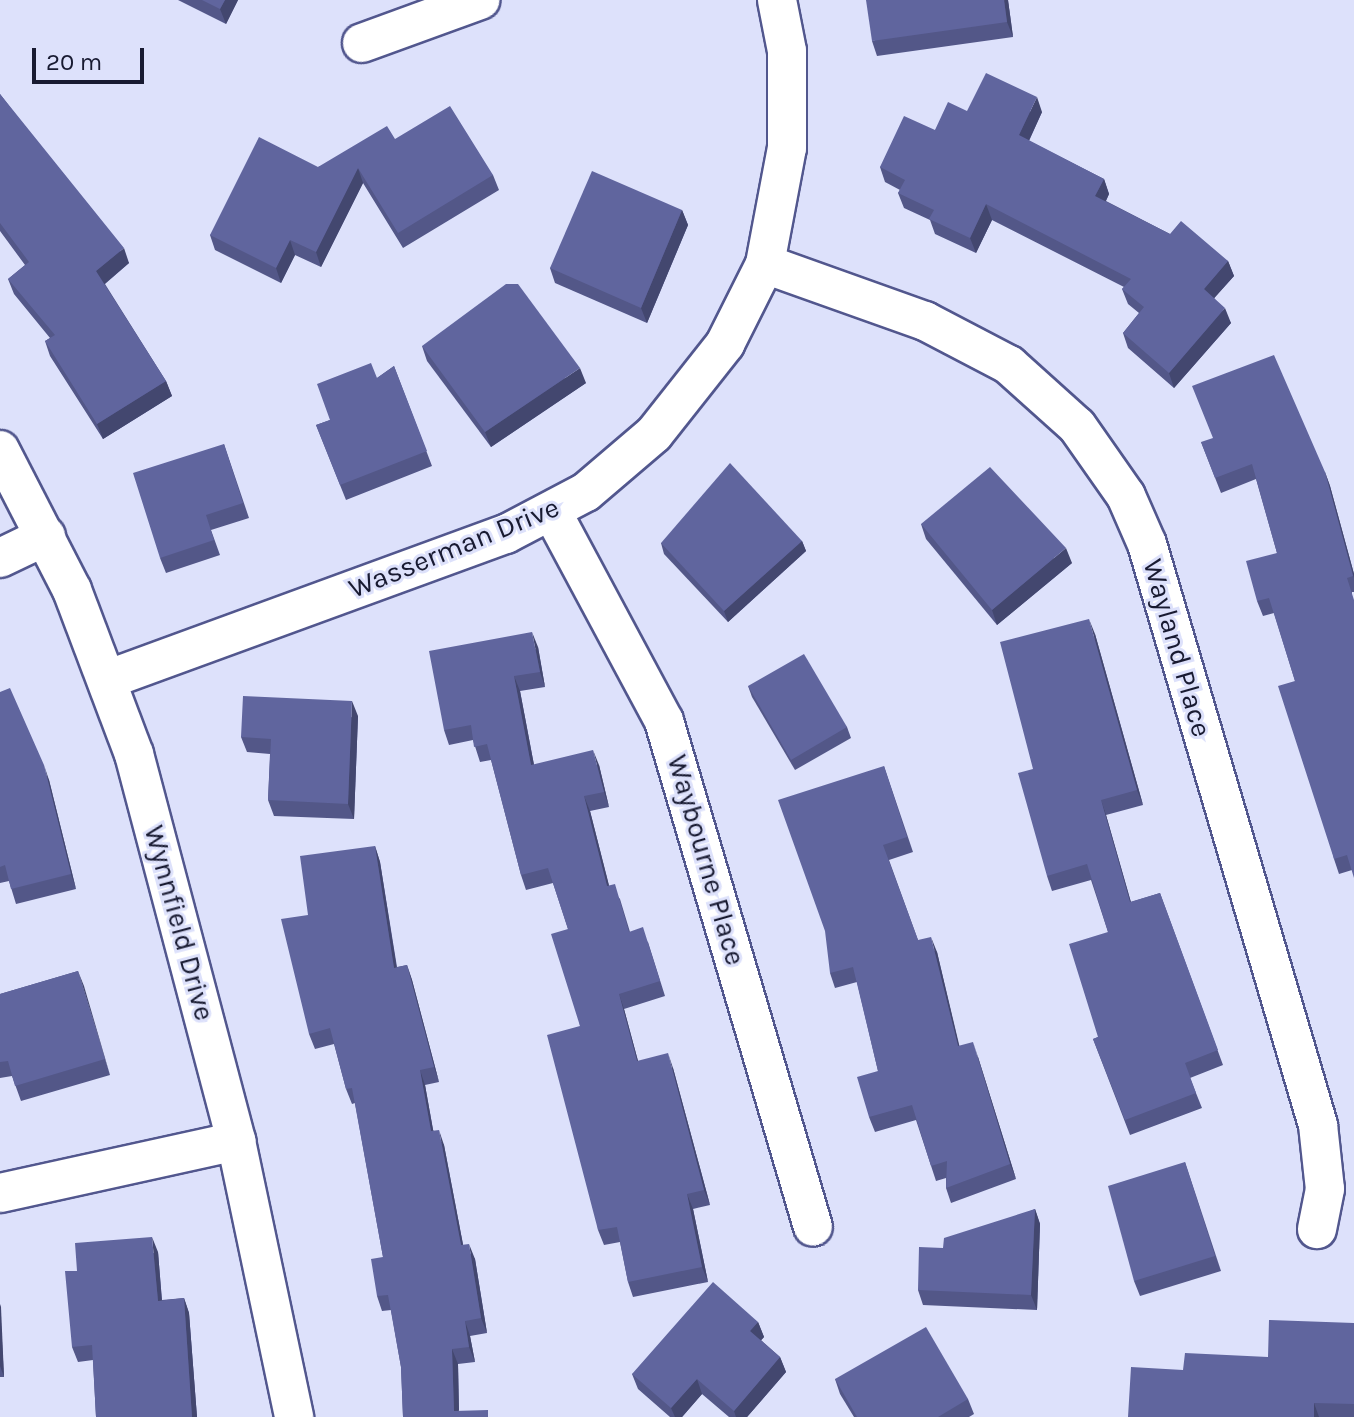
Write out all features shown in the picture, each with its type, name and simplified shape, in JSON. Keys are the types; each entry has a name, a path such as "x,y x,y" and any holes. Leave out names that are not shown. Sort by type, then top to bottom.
{"street":[{"path":"362,43 480,0"},
{"name":"Wasserman Drive","path":"109,679 552,512 611,474 675,411 725,344 765,264 787,148 787,51 777,0"},
{"name":"Wayland Place","path":"765,264 925,321 1009,365 1077,426 1126,496 1147,544 1318,1125 1325,1189 1317,1229"},
{"name":"Wynnfield Drive","path":"0,450 46,536 109,679 236,1141 294,1417"},
{"name":"Waybourne Place","path":"552,512 664,721 813,1227"},
{"path":"0,558 46,536"},
{"path":"0,1193 236,1141"}],"building":[{"path":"202,0 225,0 220,9"},
{"path":"866,0 1004,0 1007,22 872,41"},
{"path":"986,73 1037,97 1019,135 1104,179 1095,196 1170,234 1181,221 1228,261 1204,289 1225,308 1169,373 1123,333 1144,307 1122,289 1131,279 986,204 970,238 929,219 934,210 898,193 905,180 880,167 904,116 935,130 948,102 967,111"},
{"path":"0,94 124,248 96,271 166,381 97,424 45,341 55,335 8,279 29,262 0,223"},
{"path":"450,106 493,175 398,233 358,168 316,252 290,240 276,268 210,235 259,137 318,167 387,126 395,139"},
{"path":"592,171 682,210 641,308 550,268"},
{"path":"506,284 518,284 580,368 485,432 422,346"},
{"path":"1274,355 1325,472 1353,576 1347,578 1354,600 1354,878 1347,855 1334,859 1278,686 1295,681 1269,598 1257,601 1246,561 1277,553 1252,464 1215,478 1201,442 1213,438 1192,386"},
{"path":"371,363 377,378 394,366 427,451 340,485 316,425 330,420 317,384"},
{"path":"224,444 243,503 206,515 214,540 160,558 133,473"},
{"path":"730,463 802,541 724,611 661,543"},
{"path":"990,467 1066,548 992,610 921,524"},
{"path":"1089,619 1137,790 1101,800 1130,902 1160,893 1218,1050 1185,1063 1196,1093 1125,1120 1093,1039 1098,1037 1069,944 1108,932 1087,864 1047,876 1018,773 1033,769 1000,642"},
{"path":"532,632 540,672 514,676 531,765 593,750 604,792 584,796 607,886 615,884 629,932 643,927 660,981 619,994 637,1061 668,1053 704,1190 687,1194 702,1267 628,1282 617,1227 598,1230 547,1035 580,1026 551,934 568,929 548,868 521,875 487,744 474,747 471,725 444,730 429,651"},
{"path":"804,654 847,727 791,760 748,686"},
{"path":"10,688 44,765 71,874 11,889 5,865 0,867 0,692"},
{"path":"243,696 352,701 348,804 268,800 271,739 241,737"},
{"path":"884,766 907,837 883,845 918,940 931,937 958,1046 973,1042 1010,1164 946,1188 947,1161 931,1166 912,1105 869,1117 857,1077 878,1071 853,967 830,973 825,931 778,800"},
{"path":"375,846 394,968 407,965 434,1067 420,1070 431,1131 439,1130 461,1245 469,1244 481,1318 465,1321 469,1347 452,1349 454,1411 488,1410 488,1417 403,1417 401,1367 388,1295 377,1296 371,1259 383,1257 352,1088 346,1089 330,1028 309,1034 281,919 308,915 300,856"},
{"path":"78,971 105,1059 15,1086 8,1061 0,1062 0,994"},
{"path":"1185,1162 1215,1256 1134,1281 1108,1186"},
{"path":"1035,1209 1031,1295 918,1290 919,1247 943,1248 944,1238"},
{"path":"152,1237 158,1301 184,1298 192,1417 96,1417 92,1345 72,1347 65,1271 77,1271 75,1243"},
{"path":"713,1282 758,1322 750,1331 780,1357 734,1411 697,1379 671,1408 632,1374"},
{"path":"1269,1320 1354,1323 1354,1404 1314,1403 1314,1417 1128,1417 1131,1367 1183,1370 1185,1353 1268,1357"},
{"path":"926,1327 968,1399 938,1417 857,1417 835,1379"}]}
